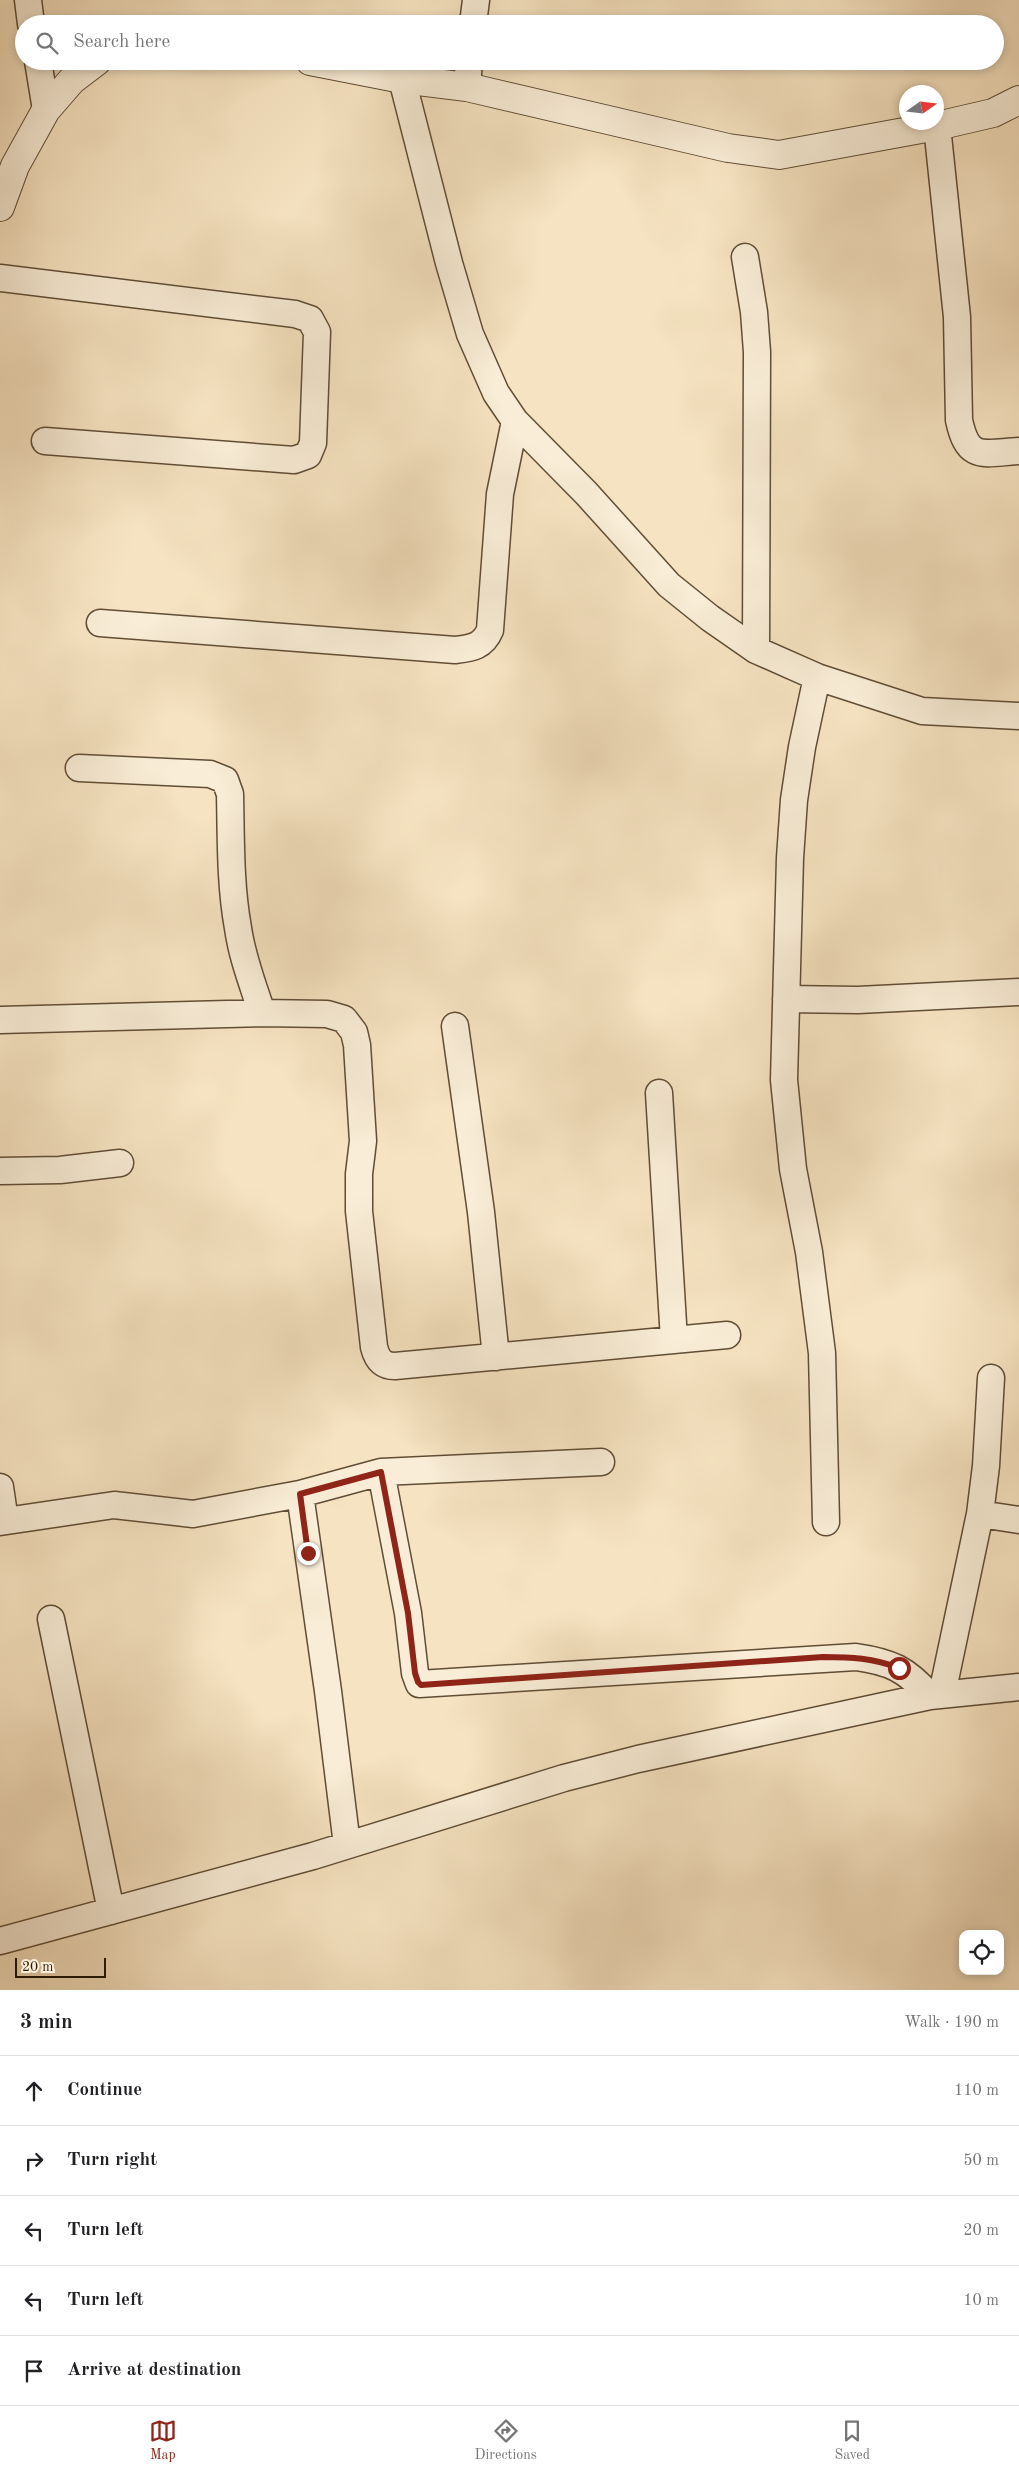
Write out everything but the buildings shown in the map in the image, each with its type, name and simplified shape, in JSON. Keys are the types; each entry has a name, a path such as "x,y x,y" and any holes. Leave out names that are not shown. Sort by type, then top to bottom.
{"street":[{"path":"28,0 30,15"},
{"path":"474,15 476,0"},
{"path":"39,70 46,110"},
{"path":"0,207 14,166 46,110 72,80 85,70"},
{"path":"356,70 402,79 468,74 728,148 779,155 915,130"},
{"path":"402,79 449,263 470,334 496,393 514,421 586,493 669,585 710,618 756,650 818,677 922,711 1019,716"},
{"path":"944,124 993,113 1019,100"},
{"path":"937,130 958,317 959,420 962,433 971,449 980,453 1019,452"},
{"path":"745,257 754,312 757,352 756,650"},
{"path":"0,278 295,314 310,319 317,332 313,443 308,455 302,458 294,460 45,441"},
{"path":"100,623 455,650 477,646 486,639 490,630 500,494 514,421"},
{"path":"818,677 802,747 794,800 784,1080 787,1123 822,1353 826,1522"},
{"path":"79,768 210,774 224,780 230,794 234,902 238,929 243,954 262,1013"},
{"path":"786,999 858,1000 1019,992"},
{"path":"0,1020 262,1013 335,1015 344,1019 354,1032 363,1141 359,1174 359,1211 374,1347 379,1360 389,1366 727,1335"},
{"path":"455,1026 481,1212 496,1357"},
{"path":"658,1093 674,1340"},
{"path":"0,1171 60,1170 120,1163"},
{"path":"936,1695 980,1514 986,1466 991,1378"},
{"path":"0,1487 3,1521 114,1505 193,1514 300,1494 381,1472 601,1462"},
{"path":"381,1472 408,1613 415,1673 419,1684 856,1657 877,1660 899,1668 936,1695"},
{"path":"300,1494 328,1691 347,1845"},
{"path":"980,1514 1019,1520"},
{"path":"51,1619 111,1911"},
{"path":"0,1941 347,1845 564,1778 638,1759 936,1695 1019,1687"}],"route":[{"path":"308,1553 300,1494 381,1472 408,1613 415,1673 421,1685 823,1657 856,1657 877,1660 899,1668"}]}
